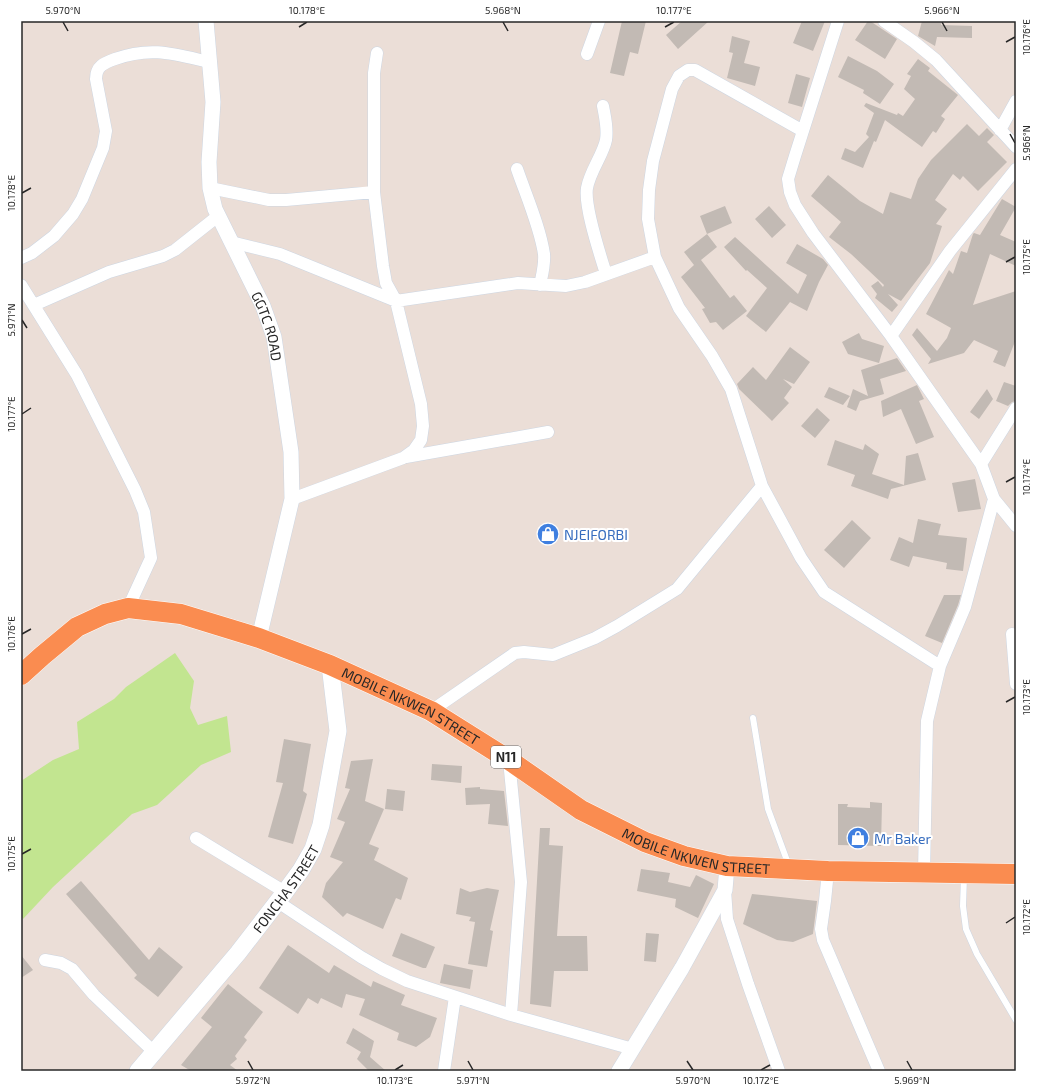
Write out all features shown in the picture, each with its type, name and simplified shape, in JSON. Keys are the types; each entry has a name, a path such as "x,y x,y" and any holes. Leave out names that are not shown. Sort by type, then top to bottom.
{"highway":[{"name":"MOBILE NKWEN STREET","path":"21,675 77,627 105,614 128,608 181,614 259,638 330,665 431,711 510,760 581,810 645,842 684,856 727,866 828,871 1016,874"}],"main road":[{"name":"FONCHA STREET","path":"138,1071 208,990 282,897 301,870 313,849 321,825 338,731 330,665"}],"street":[{"name":"GGTC ROAD","path":"206,21 212,102 209,162 210,188 218,216 264,306 274,337 291,452 292,498 259,638"},
{"path":"587,54 599,21"},
{"path":"838,21 788,179 790,192 795,205 813,233 891,336 981,464 994,499 1016,526"},
{"path":"884,21 914,42 936,60 1016,147"},
{"path":"21,258 32,253 54,236 73,214 82,199 103,148 106,131 96,79 96,72 99,67 106,62 130,54 148,52 167,53 210,62"},
{"path":"377,53 374,73 374,192 386,283 396,301 422,404 423,426 421,440 414,450 403,458"},
{"path":"803,131 695,70 688,70 679,76 672,89 653,161 649,190 648,219 655,257 679,308 712,356 731,389 762,486 801,558 824,592 940,666"},
{"path":"1000,130 1016,102"},
{"path":"602,106 607,128 606,140 593,169 587,188 587,205 606,274"},
{"path":"517,169 539,233 544,254 544,266 540,285"},
{"path":"891,336 950,251 1016,169"},
{"path":"210,188 269,200 286,200 374,192"},
{"path":"34,304 109,272 163,256 175,250 218,216"},
{"path":"231,242 280,254 396,301 518,283 566,286 584,282 655,257"},
{"path":"21,285 77,375 135,490 144,512 151,558 128,608"},
{"path":"981,464 1016,408"},
{"path":"292,498 403,458 548,432"},
{"path":"431,711 515,653 524,652 553,656 595,638 677,589 762,486"},
{"path":"924,873 927,721 940,666 965,607 994,499"},
{"path":"1012,634 1016,684"},
{"path":"510,760 521,882 511,1015"},
{"path":"196,838 282,897 361,957 382,969 407,981 511,1015 633,1049"},
{"path":"727,866 725,890 727,919 779,1071"},
{"path":"828,871 821,930 822,940 879,1071"},
{"path":"619,1071 682,968 725,890"},
{"path":"46,960 61,963 72,968 94,995 154,1052"},
{"path":"444,1071 455,997"}],"lane":[{"path":"753,718 768,809 790,869"},
{"path":"964,873 963,906 966,929 977,954 1016,1020"}],"green space":[{"path":"175,653 194,681 190,708 198,725 227,716 231,752 201,765 157,805 132,814 53,887 23,919 21,915 21,781 53,760 79,749 77,722 114,699 126,687"}],"building":[{"path":"622,21 646,21 638,54 630,52 624,76 610,73"},
{"path":"682,21 709,21 678,49 666,35"},
{"path":"802,21 825,21 813,51 793,43"},
{"path":"868,21 897,39 885,59 855,40"},
{"path":"922,21 942,21 941,25 972,26 972,38 937,37 935,46 918,36"},
{"path":"732,36 750,41 744,63 760,67 755,86 727,78 733,53 729,52"},
{"path":"848,56 877,71 894,84 880,104 863,93 864,90 838,77"},
{"path":"918,59 930,68 928,71 958,95 941,116 945,119 936,133 933,131 922,147 885,120 876,142 874,141 863,168 841,159 845,148 855,152 869,137 866,134 874,113 864,106 866,103 903,116 915,99 904,89 911,76 907,74"},
{"path":"796,74 810,78 802,107 788,103"},
{"path":"967,124 979,136 987,128 994,135 987,142 1007,162 978,191 963,176 960,180 953,174 935,200 947,209 936,224 942,226 930,263 901,301 888,294 898,305 892,312 875,298 877,294 871,286 878,281 883,287 884,285 851,254 829,237 841,222 811,196 828,175 860,201 883,214 890,192 911,199 918,179 931,160"},
{"path":"1002,199 1016,207 1000,235 1016,242 1016,266 990,254 973,305 1016,291 1016,339 1005,367 993,362 998,351 974,340 964,353 928,364 931,359 912,335 917,328 937,351 947,338 951,328 926,314 949,270 953,274 961,251 967,253 973,234 980,235"},
{"path":"725,206 732,223 707,234 700,216"},
{"path":"769,206 786,225 772,238 755,219"},
{"path":"707,234 717,247 701,260 730,298 734,295 747,311 723,330 716,322 710,323 702,309 705,308 681,277 694,265 684,252"},
{"path":"735,237 798,294 807,275 786,263 797,244 823,259 828,265 807,311 790,302 766,332 746,316 767,288 747,270 746,271 724,247"},
{"path":"859,333 862,339 884,346 879,363 848,354 842,342"},
{"path":"790,347 810,362 794,384 783,379 792,387 784,398 789,403 772,421 739,389 737,384 753,367 766,380"},
{"path":"897,358 906,371 880,379 884,394 860,401 856,411 847,407 853,389 868,396 861,370"},
{"path":"1004,382 1016,386 1016,401 1012,402 1008,406 996,401"},
{"path":"917,385 924,399 919,401 934,437 916,444 901,409 883,417 881,401"},
{"path":"829,387 850,396 843,405 824,397"},
{"path":"987,389 993,399 979,419 970,412"},
{"path":"817,408 830,420 815,438 801,426"},
{"path":"835,440 863,450 865,444 879,454 872,474 904,485 906,456 918,453 926,480 891,489 888,499 851,486 855,475 827,465"},
{"path":"975,479 981,509 958,512 952,483"},
{"path":"918,519 941,524 938,535 967,538 963,571 946,569 947,563 913,556 909,567 890,560 899,537 913,543"},
{"path":"852,520 871,538 844,568 824,550"},
{"path":"944,595 961,595 942,643 925,636"},
{"path":"284,739 311,744 303,791 307,794 293,844 268,837 283,783 276,782"},
{"path":"373,759 365,801 384,809 369,844 379,848 374,860 408,878 401,900 396,898 383,929 347,913 343,917 322,897 326,883 343,862 330,857 345,822 337,819 350,789 345,788 351,761"},
{"path":"432,764 462,766 461,783 431,780"},
{"path":"480,787 480,789 504,791 508,826 488,824 490,804 466,805 465,788"},
{"path":"387,789 405,791 403,811 385,809"},
{"path":"870,802 882,803 881,846 838,845 838,804 848,804 847,807 870,808"},
{"path":"540,828 550,828 549,845 563,846 557,936 587,936 588,971 554,971 551,1007 530,1004"},
{"path":"641,869 670,873 668,882 690,887 696,875 714,884 698,918 675,907 676,899 637,891"},
{"path":"81,881 149,960 159,947 183,967 158,997 134,978 137,975 66,894"},
{"path":"460,888 470,892 487,888 499,890 490,930 493,931 487,967 468,964 475,922 469,921 471,917 456,914"},
{"path":"752,894 817,901 813,934 793,942 777,940 743,924"},
{"path":"401,933 435,947 426,968 392,956"},
{"path":"646,933 659,934 656,962 644,961"},
{"path":"288,945 329,973 334,965 371,987 373,981 405,995 401,1005 437,1018 430,1037 416,1047 397,1040 399,1033 359,1015 365,999 346,994 342,1008 321,998 318,1004 308,998 298,1014 259,988"},
{"path":"21,955 33,970 21,978"},
{"path":"444,964 473,970 470,989 440,983"},
{"path":"228,984 263,1012 244,1037 247,1040 235,1056 237,1059 230,1065 238,1071 191,1071 181,1065 212,1027 201,1018"},
{"path":"353,1028 374,1041 370,1057 386,1071 369,1071 357,1059 361,1052 346,1043"}],"place":[{"name":"NJEIFORBI","path":"548,534"},
{"name":"Mr Baker","path":"858,838"}]}
